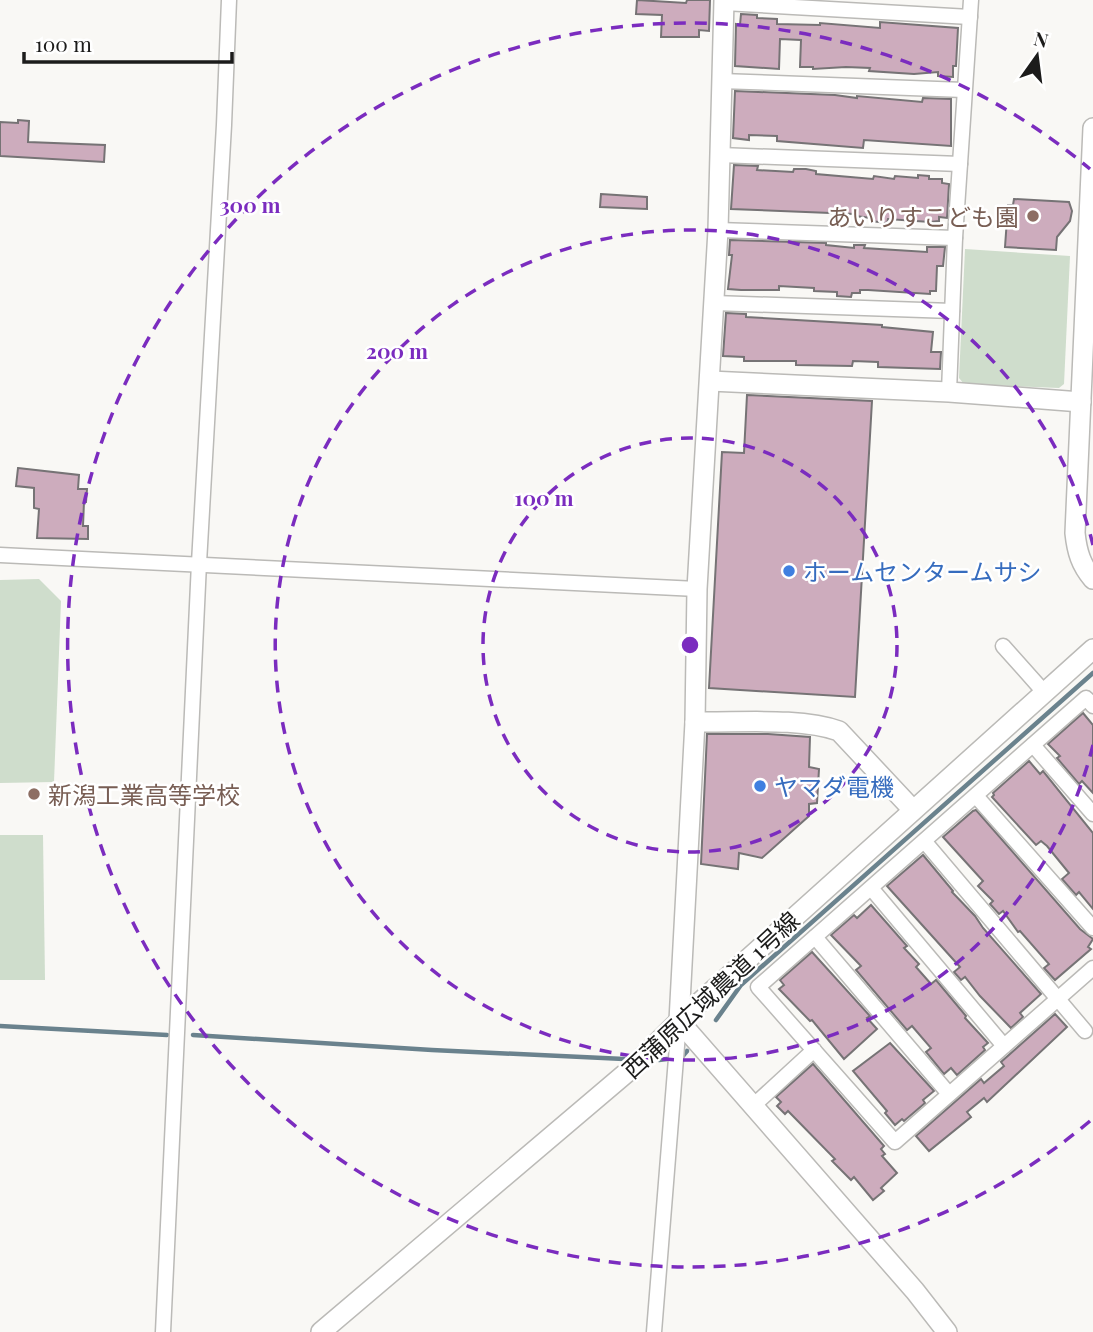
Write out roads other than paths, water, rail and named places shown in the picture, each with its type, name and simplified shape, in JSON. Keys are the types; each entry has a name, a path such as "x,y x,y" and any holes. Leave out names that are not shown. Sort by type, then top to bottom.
{"street":[{"path":"163,1332 199,563 229,0"},
{"path":"949,393 955,237 971,0"},
{"path":"654,1332 679,1021 695,722 697,589 718,230 724,2 970,17"},
{"path":"721,81 964,90"},
{"path":"1093,128 1075,533 1077,551 1083,567 1093,579"},
{"path":"720,155 960,164"},
{"path":"718,230 955,237"},
{"path":"713,303 952,312"},
{"path":"710,382 1081,402"},
{"path":"0,555 697,589"},
{"path":"1003,646 1044,692"},
{"name":"西蒲原広域農道 1号線","path":"321,1332 632,1068 679,1021 1093,649"},
{"path":"1093,706 1086,698 758,987 895,1142 1093,968"},
{"path":"695,722 804,723 824,725 839,731 913,810"},
{"path":"1033,745 1093,814"},
{"path":"976,796 1093,928"},
{"path":"925,842 1085,1031"},
{"path":"872,888 1004,1046"},
{"path":"815,937 949,1094"},
{"path":"679,1021 915,1291 947,1332"},
{"path":"753,1106 814,1050"}],"waterway":[{"path":"716,1020 741,985 1093,673"},
{"path":"0,1026 167,1035"},
{"path":"193,1035 624,1059"},
{"path":"682,1057 687,1051"},
{"path":"659,1060 667,1059"}],"place":[{"name":"あいりすこども園","path":"1033,216"},
{"name":"ホームセンタームサシ","path":"789,571"},
{"name":"ヤマダ電機","path":"760,786"},
{"name":"新潟工業高等学校","path":"34,794"}]}
